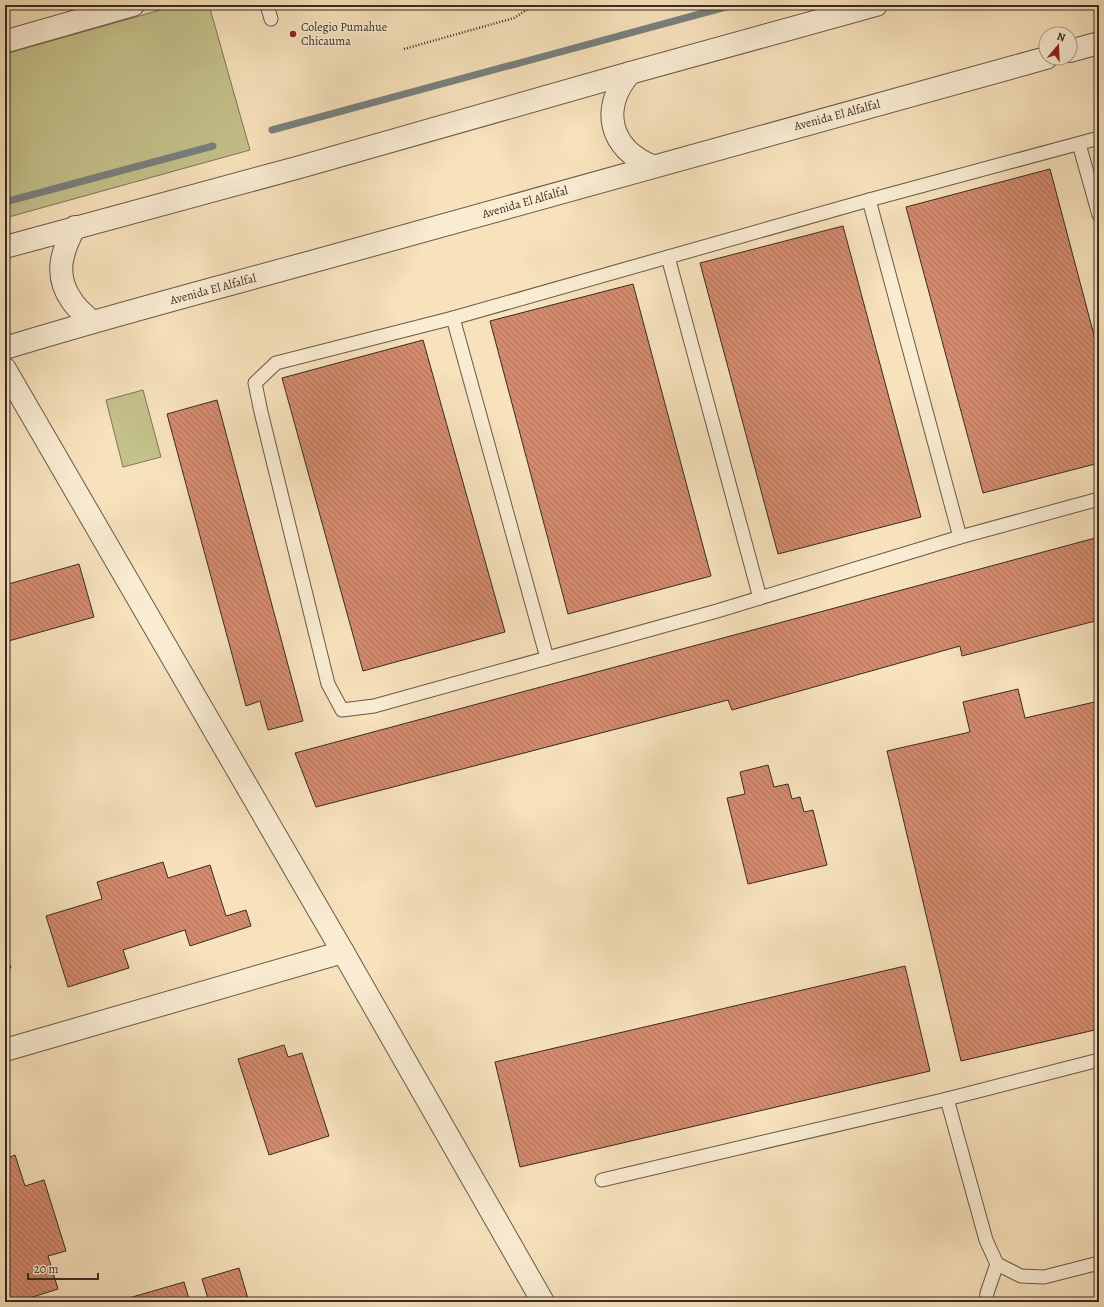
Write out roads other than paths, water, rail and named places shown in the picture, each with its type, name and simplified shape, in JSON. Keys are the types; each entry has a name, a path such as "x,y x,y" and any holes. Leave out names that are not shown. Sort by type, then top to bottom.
{"street":[{"path":"5,40 7,41 133,5"},
{"path":"5,247 300,167 876,5"},
{"path":"1078,49 1099,43"},
{"name":"Avenida El Alfalfal","path":"5,348 92,322 1038,60"},
{"path":"630,73 622,82 616,93 612,117 614,129 620,142 629,152 639,161 652,166"},
{"path":"75,227 66,242 62,254 62,278 72,302 92,322"},
{"path":"5,369 343,952 543,1302"},
{"path":"5,1050 343,952"}],"lane":[{"path":"267,5 271,19"},
{"path":"1099,138 869,200 453,318 276,362 256,383 263,420 328,684 342,710 374,706 547,658 760,598 960,537 1099,499"},
{"path":"1079,144 1099,215"},
{"path":"869,200 960,537"},
{"path":"668,257 760,598"},
{"path":"453,318 547,658"},
{"path":"602,1180 947,1099 1099,1060"},
{"path":"947,1099 986,1240 997,1264 1021,1276 1044,1277 1099,1263"},
{"path":"986,1302 987,1293 997,1264"}],"waterway":[{"path":"272,130 733,5"},
{"path":"5,202 213,146"}],"place":[{"name":"Colegio Pumahue Chicauma","path":"293,34"}]}
